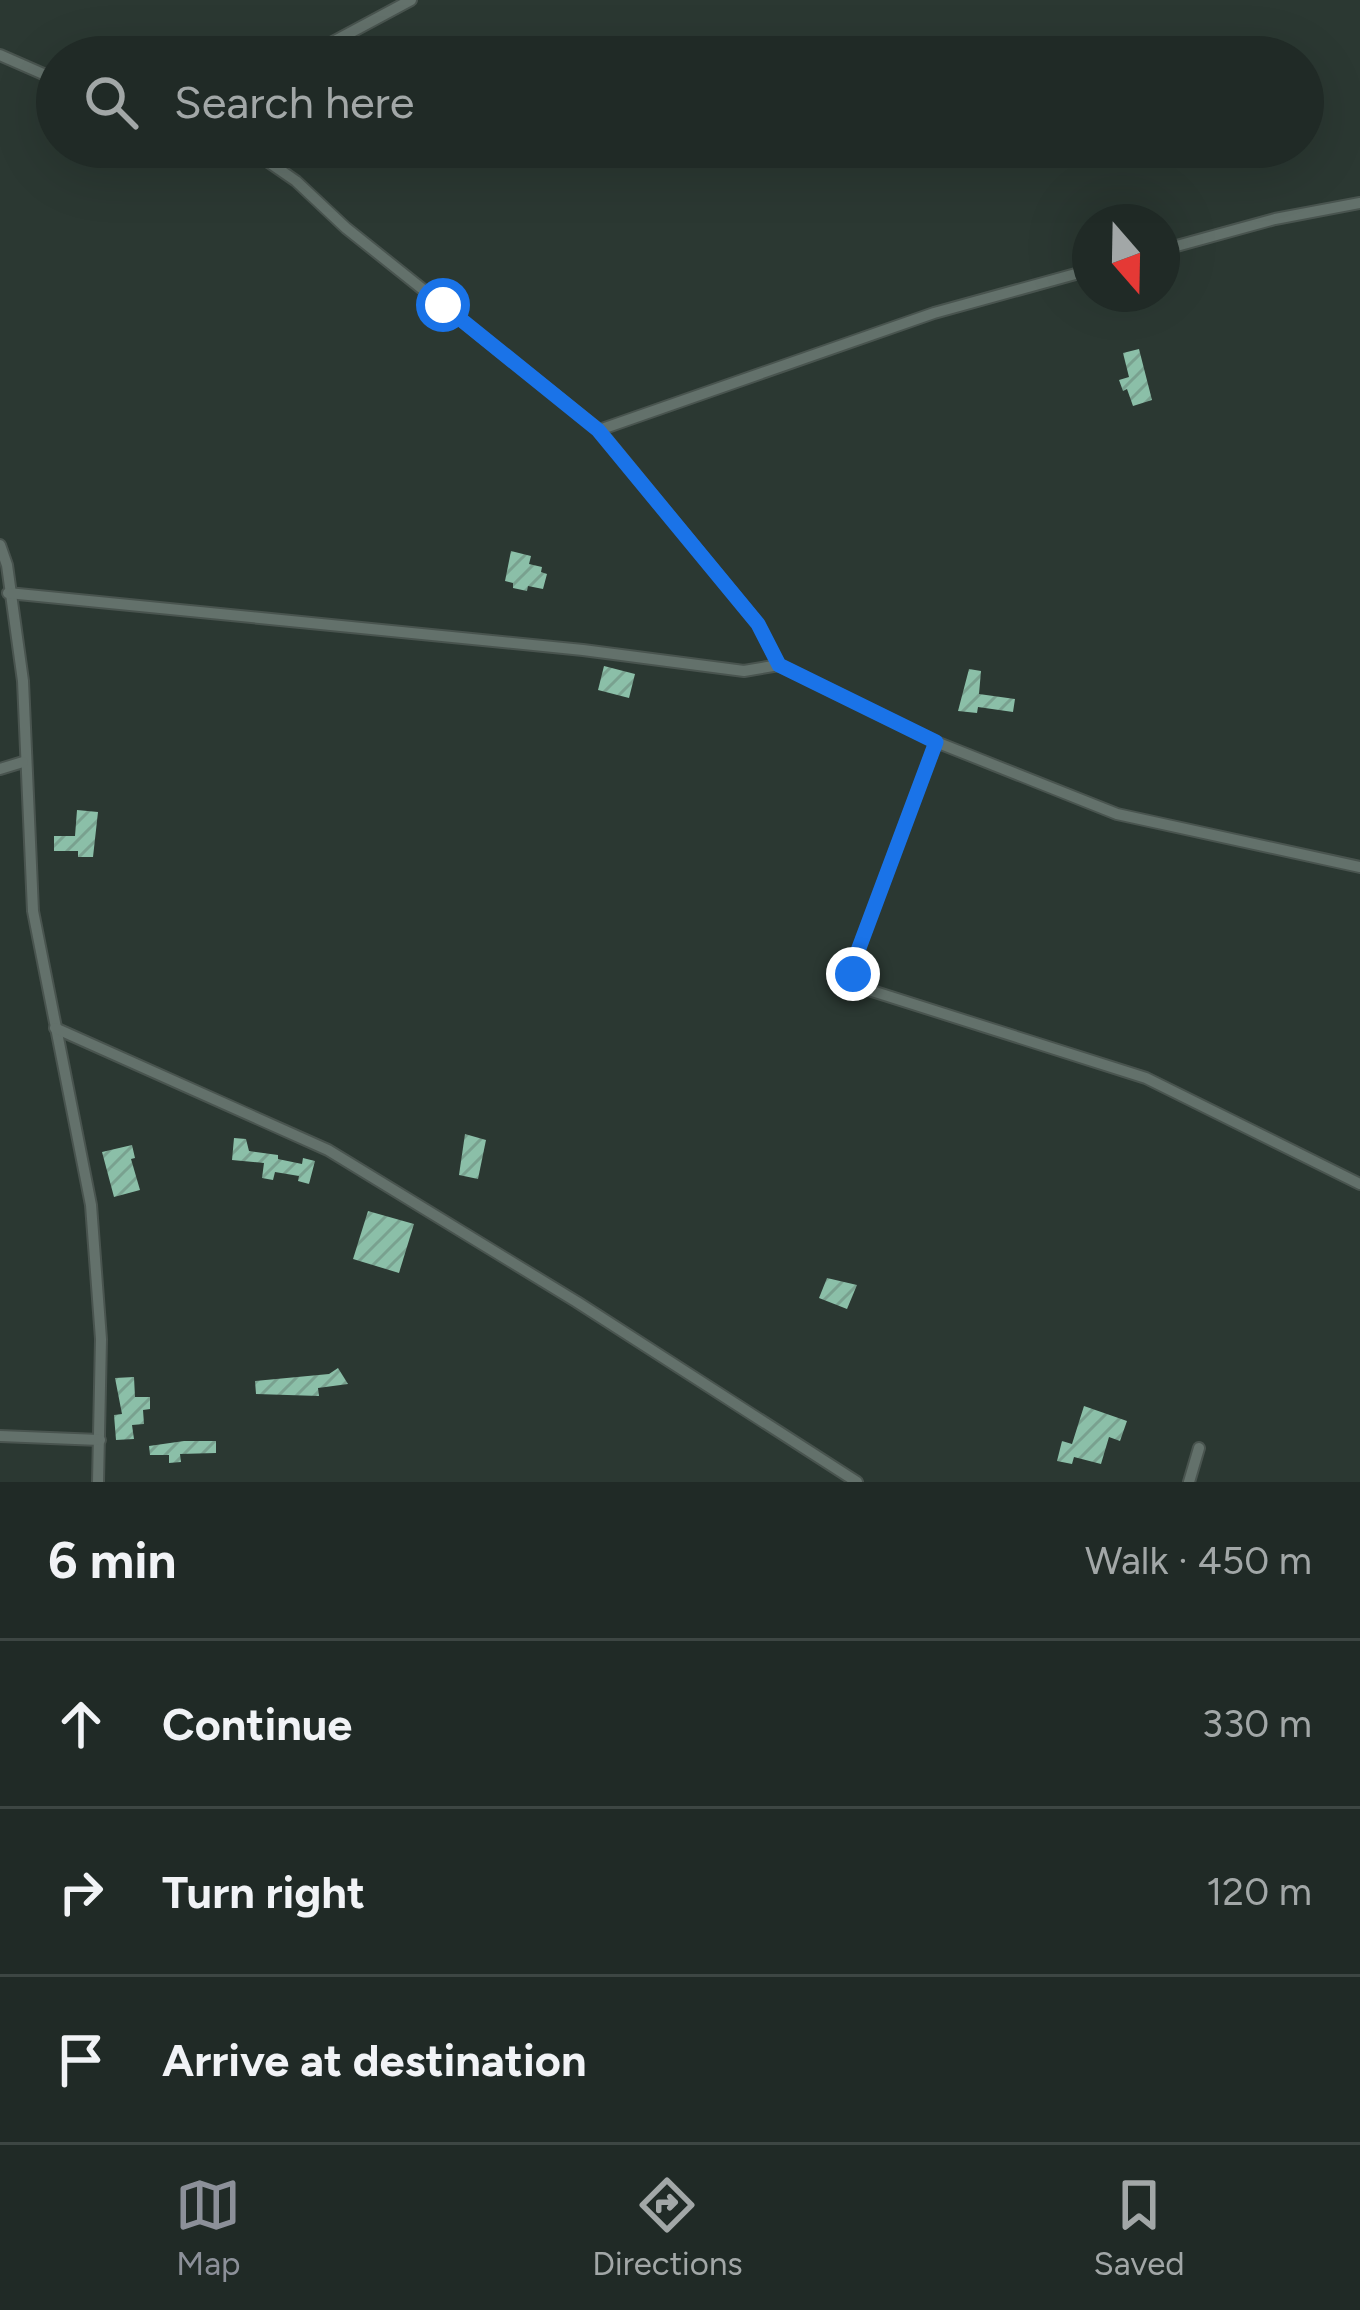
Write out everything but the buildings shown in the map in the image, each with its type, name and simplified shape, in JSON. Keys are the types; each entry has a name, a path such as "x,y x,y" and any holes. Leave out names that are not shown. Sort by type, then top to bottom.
{"street":[{"path":"344,36 411,0"},
{"path":"0,55 36,71"},
{"path":"278,168 598,430 758,624 779,665"},
{"path":"1180,245 1275,219 1360,203"},
{"path":"598,430 934,313 1072,275"},
{"path":"0,545 22,681 33,911 91,1204 101,1339 98,1482"},
{"path":"8,593 583,650 744,671 779,665 936,742 1117,814 1360,867"},
{"path":"936,742 852,968 858,982 872,991 1147,1078 1360,1184"},
{"path":"0,770 23,762"},
{"path":"55,1028 328,1150 577,1302 857,1482"},
{"path":"0,1436 100,1439"},
{"path":"1189,1482 1199,1448"}],"route":[{"path":"443,305 598,430 758,624 779,665 936,742 853,974"}]}
